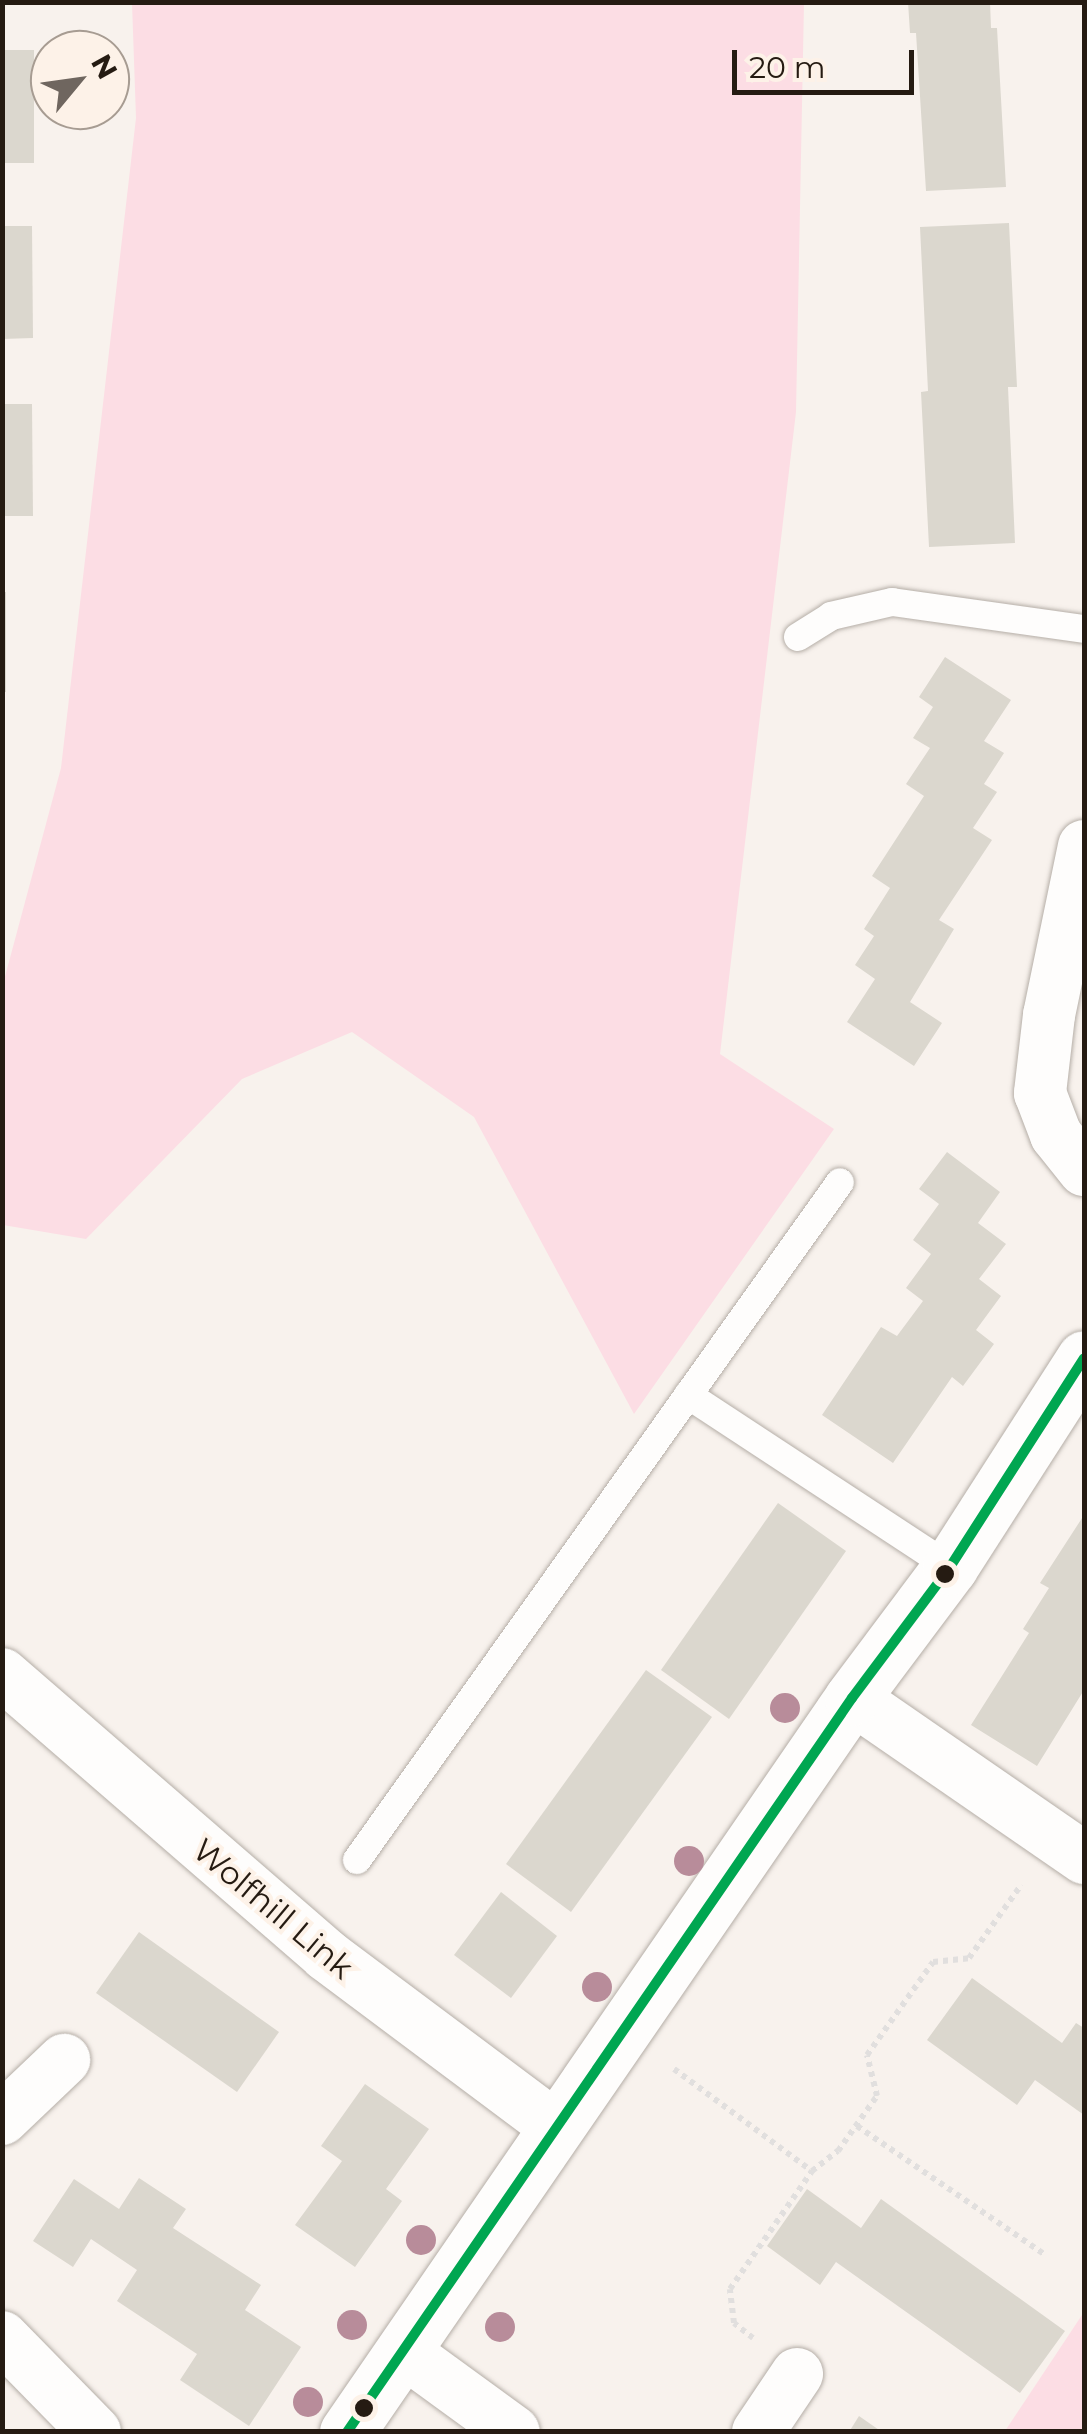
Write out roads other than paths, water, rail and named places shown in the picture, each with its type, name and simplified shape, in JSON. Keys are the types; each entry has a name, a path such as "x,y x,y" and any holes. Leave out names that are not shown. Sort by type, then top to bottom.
{"street":[{"path":"1084,846 1048,1015 1040,1093 1056,1135 1084,1170"},
{"path":"347,2432 852,1698 950,1567 1084,1358"},
{"name":"Wolfhill Link","path":"2,1674 326,1955 557,2128"},
{"path":"852,1698 1084,1858"},
{"path":"2,2118 64,2060"},
{"path":"2,2337 95,2432"},
{"path":"404,2351 514,2432"},
{"path":"758,2432 797,2374"}],"lane":[{"path":"798,637 831,616 892,602 1084,630"},
{"path":"357,1860 840,1182"},
{"path":"688,1395 950,1567"}]}
